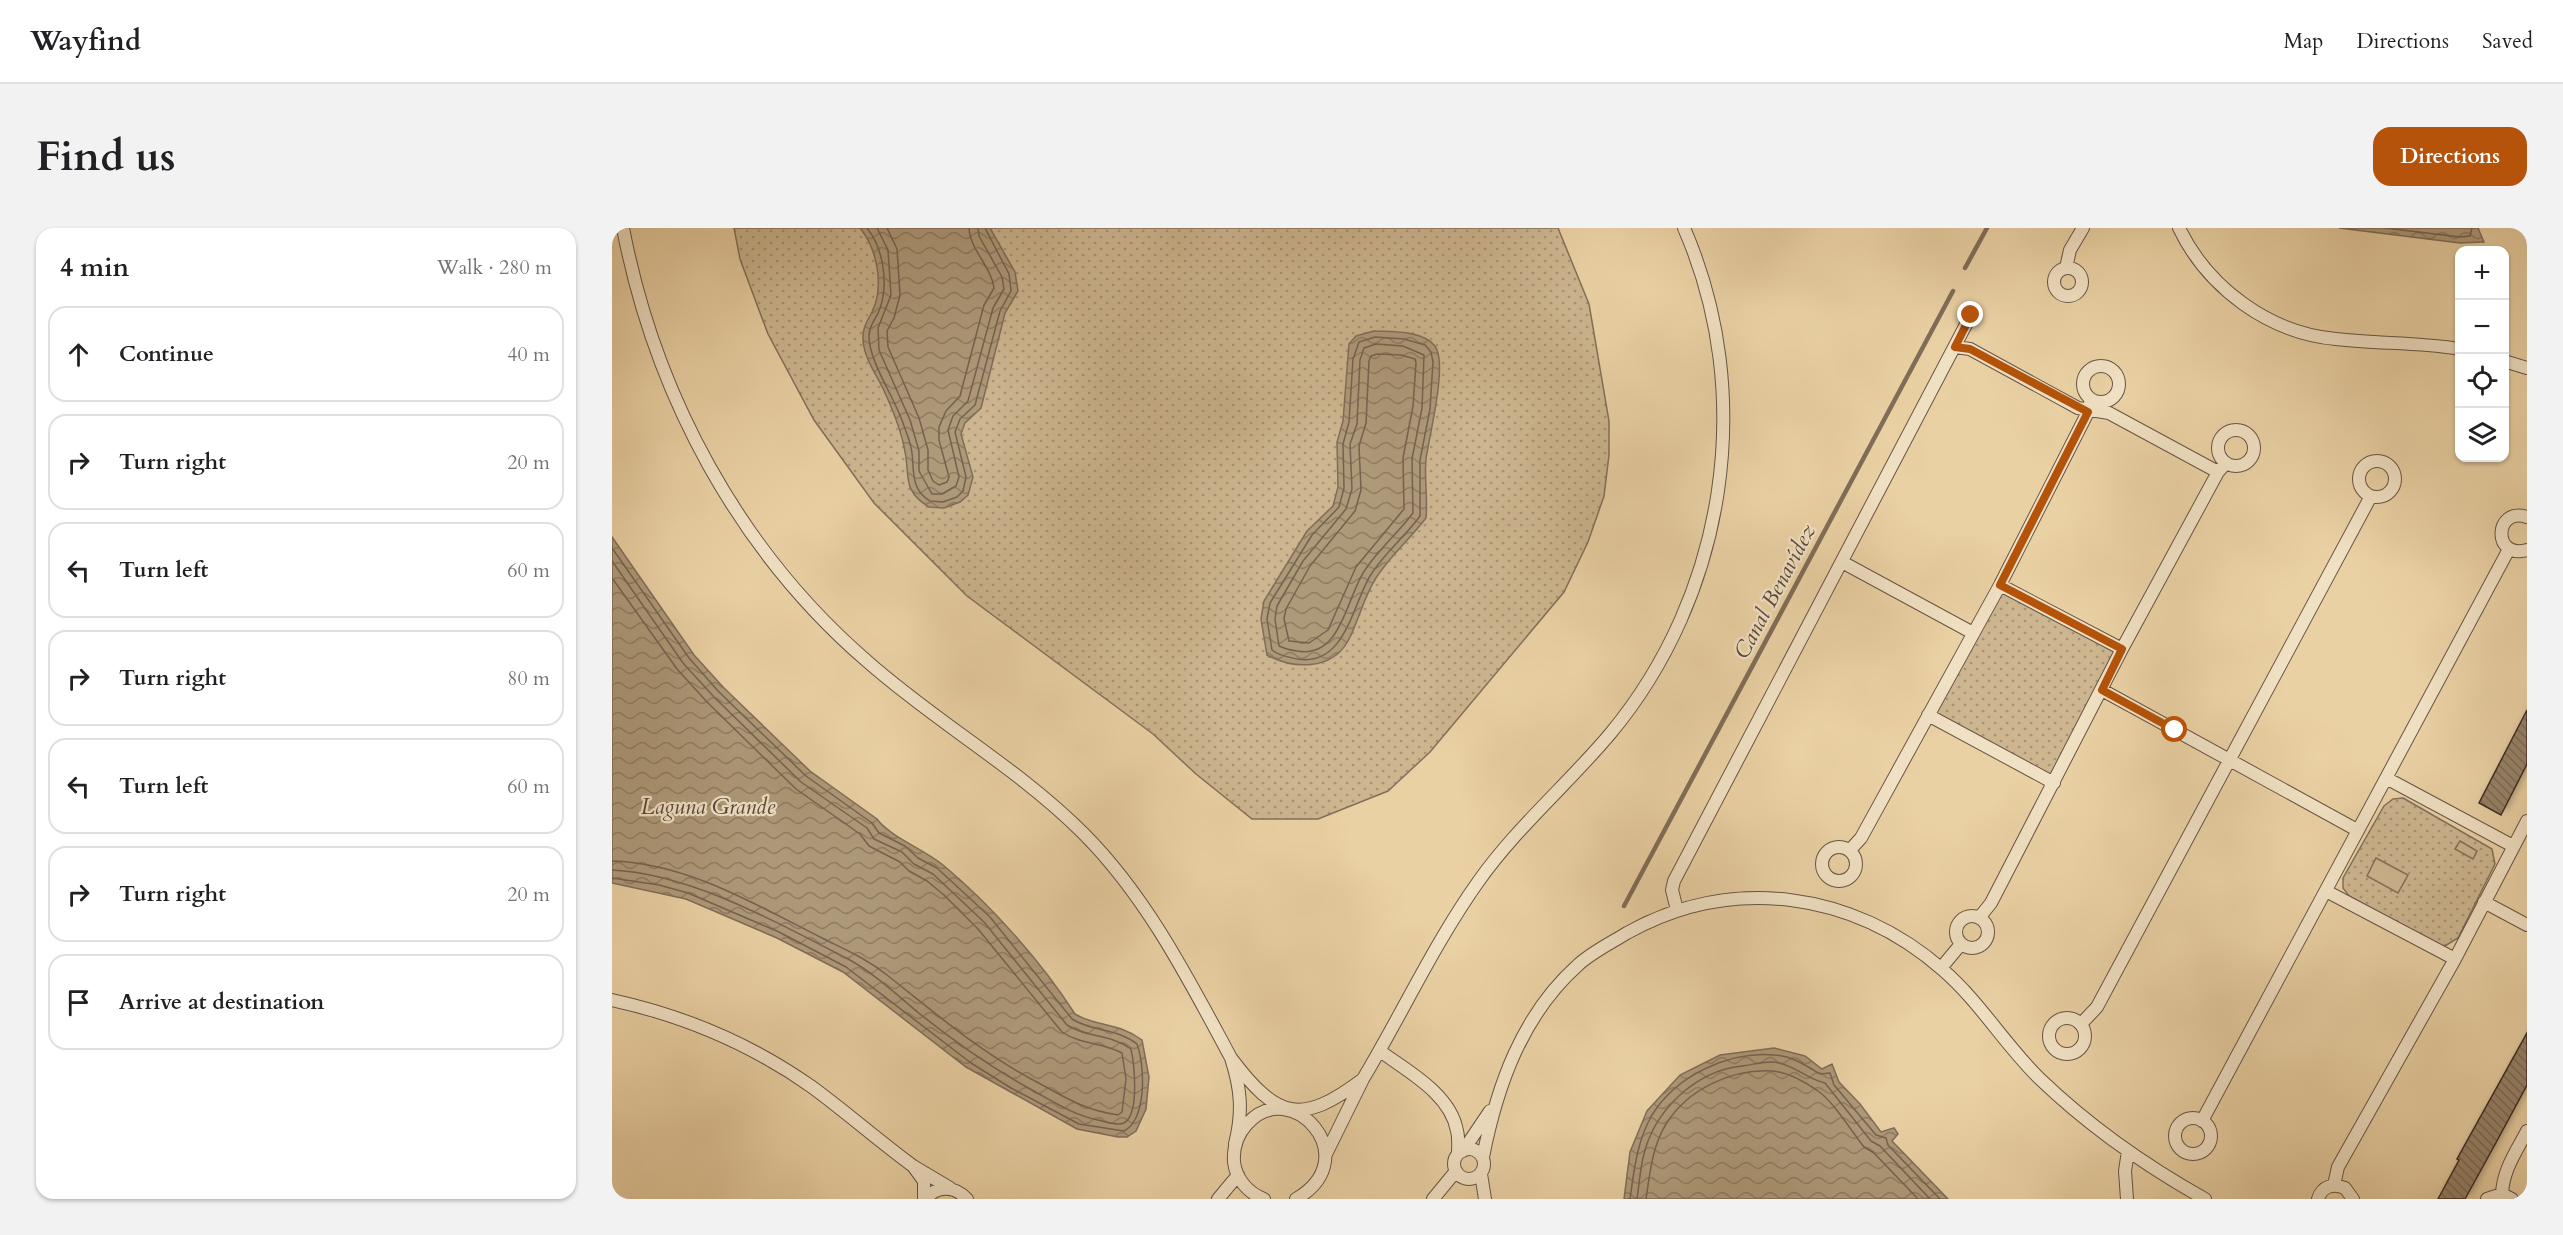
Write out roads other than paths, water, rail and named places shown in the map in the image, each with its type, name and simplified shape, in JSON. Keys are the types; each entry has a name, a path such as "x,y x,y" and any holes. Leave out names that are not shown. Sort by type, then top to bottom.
{"street":[{"path":"623,228 638,294 673,392 715,478 770,559 810,606 868,662 1007,766 1085,835 1126,884 1157,927 1231,1058 1242,1098 1241,1120 1234,1154 1238,1176 1244,1185 1262,1199"},
{"path":"1326,1154 1363,1079 1447,929 1479,881 1523,826 1621,719 1665,654 1687,608 1707,548 1718,498 1724,408 1720,365 1709,300 1684,228"},
{"path":"2066,268 2070,250 2083,228"},
{"path":"2179,228 2192,253 2209,274 2225,290 2268,320 2309,334 2336,339 2428,344 2455,348"},
{"path":"1677,910 1672,891 1674,881 1971,315"},
{"path":"1955,347 1970,349 2222,468 2122,649 2055,783 1991,903 1979,918"},
{"path":"2509,361 2527,368"},
{"path":"1850,850 1861,838 2000,585 2090,406"},
{"path":"2081,1024 2097,1007 2371,496"},
{"path":"2527,517 2510,517 2502,527 2502,539 2509,549 2521,552 2527,550"},
{"path":"2202,1121 2509,549"},
{"path":"1842,562 1973,633"},
{"path":"2000,585 2122,649"},
{"path":"2102,690 2357,830"},
{"path":"1928,715 2055,783"},
{"path":"2386,778 2513,846"},
{"path":"2334,1185 2338,1167 2455,959 2527,821"},
{"path":"2326,891 2455,959"},
{"path":"1485,1199 1481,1174 1485,1166 1483,1157 1495,1102 1508,1067 1527,1028 1578,965 1647,922 1677,910 1726,900 1761,898 1814,904 1876,925 1903,940 1941,968 1973,1001 2038,1077 2128,1151 2205,1199"},
{"path":"2484,902 2527,925"},
{"path":"1968,916 1979,918 1988,930 1986,940 1973,948 1961,944 1955,932 1959,922 1968,916"},
{"path":"1941,968 1961,944"},
{"path":"612,1000 686,1019 735,1041 811,1087 913,1166 967,1198"},
{"path":"1380,1051 1423,1082 1445,1105 1457,1130 1460,1153"},
{"path":"1231,1058 1262,1093 1304,1116 1315,1126 1323,1139 1326,1154 1325,1168 1309,1192 1296,1199"},
{"path":"1235,1143 1250,1120 1276,1110 1307,1109 1326,1103 1363,1079"},
{"path":"1481,1174 1467,1179 1456,1171 1454,1162 1495,1102"},
{"path":"2487,1199 2507,1196 2503,1181 2527,1131"},
{"path":"1460,1153 1472,1149 1483,1157"},
{"path":"2127,1199 2125,1171 2128,1151"},
{"path":"913,1166 924,1181 925,1199"},
{"path":"1433,1199 1456,1171"},
{"path":"1218,1199 1238,1176"},
{"path":"2318,1199 2323,1190 2334,1185 2345,1188 2353,1199"},
{"path":"925,1199 935,1191 950,1188"}],"water":[{"path":"860,228 990,228 1015,272 1018,291 1005,313 981,408 965,423 961,434 973,477 968,495 960,502 944,508 929,507 920,501 911,489 904,445 897,423 865,351 863,332 876,300 878,278 871,246"},
{"path":"2339,228 2478,228 2484,242 2460,243"},
{"path":"1374,331 1415,334 1423,337 1435,346 1438,355 1439,384 1426,459 1426,518 1376,578 1352,633 1341,651 1332,658 1311,664 1300,665 1277,660 1267,655 1261,619 1264,601 1307,531 1333,506 1338,487 1337,442 1343,421 1349,344 1356,336"},
{"name":"Laguna Grande","path":"612,537 694,655 724,688 810,771 877,819 898,837 935,859 961,881 1031,954 1075,1014 1124,1030 1142,1040 1149,1077 1146,1109 1136,1131 1127,1137 1118,1137 1077,1129 966,1067 843,972 777,938 686,899 612,883"},
{"path":"1774,1048 1805,1056 1822,1069 1832,1064 1839,1082 1860,1104 1881,1132 1894,1128 1898,1134 1892,1141 1948,1199 1624,1199 1630,1152 1647,1111 1680,1075 1720,1055"}],"waterway":[{"name":"Canal Benavídez","path":"1965,268 1987,228"},
{"name":"Canal Benavídez","path":"1624,906 1953,291"}]}
